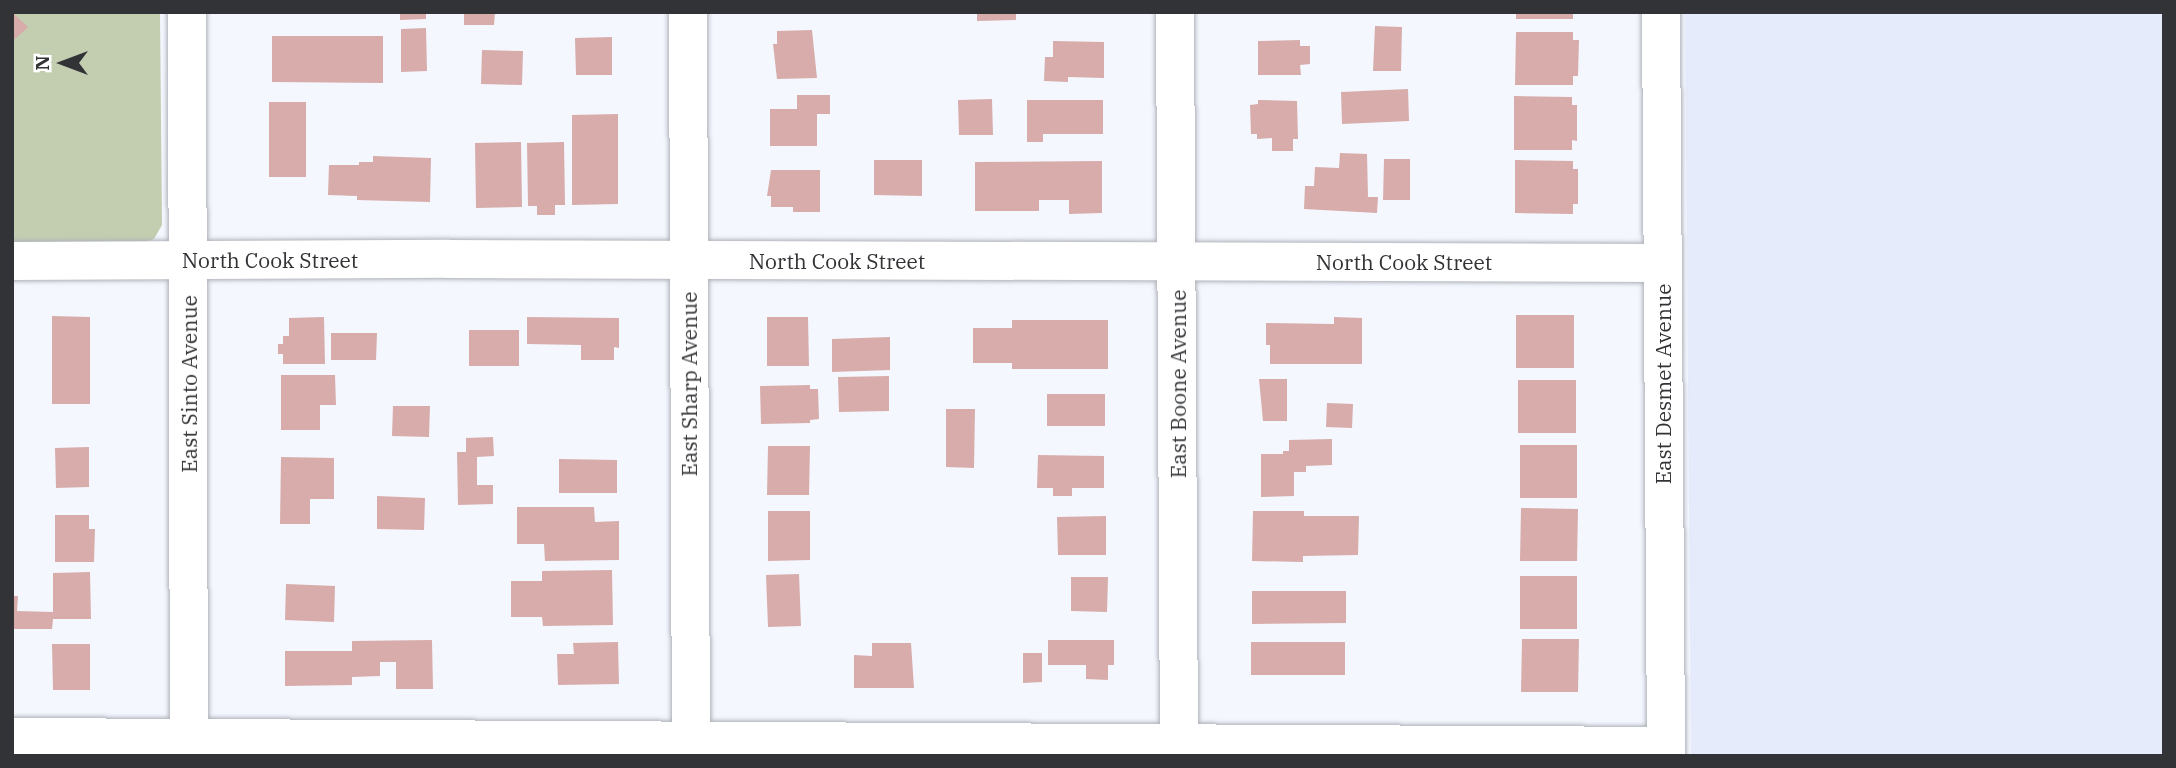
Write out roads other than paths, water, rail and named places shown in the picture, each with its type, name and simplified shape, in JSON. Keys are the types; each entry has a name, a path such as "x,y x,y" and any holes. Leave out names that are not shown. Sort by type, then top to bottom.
{"street":[{"name":"East Sinto Avenue","path":"187,12 188,747"},
{"name":"East Sharp Avenue","path":"688,12 691,749"},
{"name":"East Boone Avenue","path":"1175,12 1179,749"},
{"name":"East Desmet Avenue","path":"1661,12 1666,751"},
{"name":"North Cook Street","path":"12,261 1662,263"},
{"path":"12,737 188,747 1666,751"}]}
